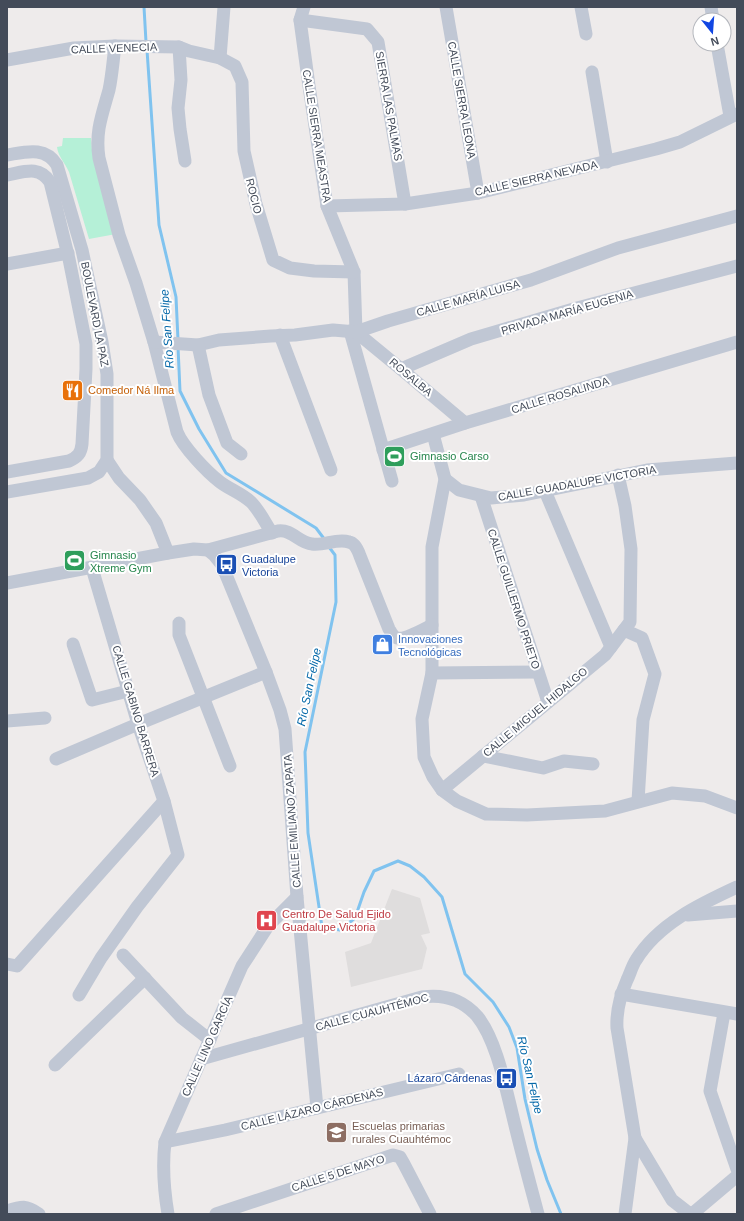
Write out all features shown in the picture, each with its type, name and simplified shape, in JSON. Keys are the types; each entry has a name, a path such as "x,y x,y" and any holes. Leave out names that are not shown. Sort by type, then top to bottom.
{"street":[{"path":"220,58 224,7"},
{"name":"CALLE SIERRA MEASTRA","path":"304,7 300,20 327,206 354,272 353,332 392,481"},
{"name":"CALLE SIERRA LEONA","path":"446,7 478,193"},
{"path":"581,7 586,34"},
{"name":"SIERRA LAS PALMAS","path":"300,20 367,30 378,42 406,204"},
{"path":"115,46 110,84 99,123 97,145 98,152 118,230 154,342 176,427 182,441 220,482 252,503 272,533"},
{"name":"CALLE VENECIA","path":"7,60 74,48 115,46 179,47 220,58"},
{"path":"179,47 181,80 178,108 185,161"},
{"path":"719,52 734,115"},
{"name":"ROCIO","path":"220,58 235,66 242,82 244,151 256,204 273,260 290,268 314,271 354,272"},
{"path":"592,72 607,162"},
{"name":"CALLE SIERRA NEVADA","path":"327,206 406,204 478,193 607,162 680,142 734,115"},
{"name":"BOULEVARD LA PAZ","path":"7,155 31,151 41,152 50,156 54,160 60,173 82,250 105,358 108,384 107,460"},
{"name":"BOULEVARD LA PAZ","path":"7,175 38,171 47,177 52,188 68,253 86,351 81,449 78,456 69,461 7,472"},
{"name":"CALLE MARÍA LUISA","path":"154,342 195,345 219,340 295,335 333,330 353,332 531,280 618,248 737,216"},
{"path":"7,264 68,253"},
{"name":"PRIVADA MARÍA EUGENIA","path":"402,369 471,339 577,308 737,266"},
{"name":"ROSALBA","path":"353,332 402,369 465,423"},
{"path":"280,335 331,470"},
{"name":"CALLE ROSALINDA","path":"383,450 465,423 737,342"},
{"path":"195,345 209,394 227,443 240,454"},
{"path":"433,434 445,479 432,547 432,672 422,719 424,757 433,777 442,790 457,801 486,814 527,815 606,811 638,801 672,793 705,796 737,808"},
{"path":"7,492 88,478 99,472 107,460 119,478 140,500 156,523 168,553"},
{"name":"CALLE GUADALUPE VICTORIA","path":"445,479 459,490 491,498 524,495 647,470 737,463"},
{"name":"CALLE MIGUEL HIDALGO","path":"442,790 605,655 630,622 631,549 625,506 618,475"},
{"path":"544,491 611,647"},
{"name":"CALLE GUILLERMO PRIETO","path":"481,496 548,702"},
{"path":"7,583 168,553 194,549 208,550 285,530 308,543 316,544 340,541 352,543 358,550 392,635 397,638 403,638 432,625"},
{"name":"CALLE EMILIANO ZAPATA","path":"208,550 214,554 222,565 266,672 280,710 285,729 297,897 317,1108"},
{"name":"CALLE GABINO BARRERA","path":"79,995 100,958 137,907 178,855 164,801 138,724 92,568"},
{"path":"179,623 179,635 230,766"},
{"path":"624,630 642,638 655,674 643,720 638,801"},
{"path":"73,644 92,700 128,691"},
{"path":"56,759 266,672"},
{"path":"432,672 538,672"},
{"path":"7,721 45,718"},
{"path":"483,756 543,768 564,761 593,764"},
{"path":"7,964 17,966 164,801"},
{"path":"625,1214 634,1138 617,1028 616,1016 621,994 636,960 655,937 681,916 737,887"},
{"name":"CALLE LINO GARCÍA","path":"168,1214 164,1188 163,1161 165,1142 242,966 268,926 297,897"},
{"path":"681,916 737,910"},
{"path":"123,955 182,1018 210,1040"},
{"path":"56,1065 145,978"},
{"path":"621,994 731,1013 710,1091 737,1169"},
{"name":"CALLE CUAUHTÉMOC","path":"201,1059 431,996 451,998 466,1006 478,1017 484,1028 498,1063 538,1214"},
{"name":"CALLE LÁZARO CÁRDENAS","path":"165,1142 226,1130 459,1074"},
{"path":"634,1138 672,1200 691,1214 737,1176"},
{"name":"CALLE 5 DE MAYO","path":"216,1214 393,1155 400,1157 430,1214"},
{"path":"7,1211 20,1207 29,1207 39,1214"}],"shaded area":[{"path":"392,889 420,898 430,933 421,935 427,948 422,969 351,987 345,952 371,943"}],"green space":[{"path":"63,138 91,138 92,150 116,234 89,239 69,172 57,147 62,146"}],"waterway":[{"name":"Río San Felipe","path":"144,7 146,42"},
{"name":"Río San Felipe","path":"147,50 159,225 176,297 178,340"},
{"name":"Río San Felipe","path":"178,347 180,391 199,429 226,473 316,528 325,540"},
{"name":"Río San Felipe","path":"329,547 335,555 336,602 305,752 308,833 322,927 340,930 355,918 364,892 374,871 398,861 410,866 424,877 442,897 465,974 493,1002 509,1027 517,1048 525,1099 537,1149 547,1180 561,1214"}],"place":[{"name":"Comedor Ná Ilma","path":"72,390"},
{"name":"Gimnasio Carso","path":"394,456"},
{"name":"Gimnasio Xtreme Gym","path":"75,561"},
{"name":"Guadalupe Victoria","path":"227,565"},
{"name":"Innovaciones Tecnológicas","path":"383,645"},
{"name":"Centro De Salud Ejido Guadalupe Victoria","path":"267,920"},
{"name":"Lázaro Cárdenas","path":"507,1078"},
{"name":"Escuelas primarias rurales Cuauhtémoc","path":"336,1132"}]}
